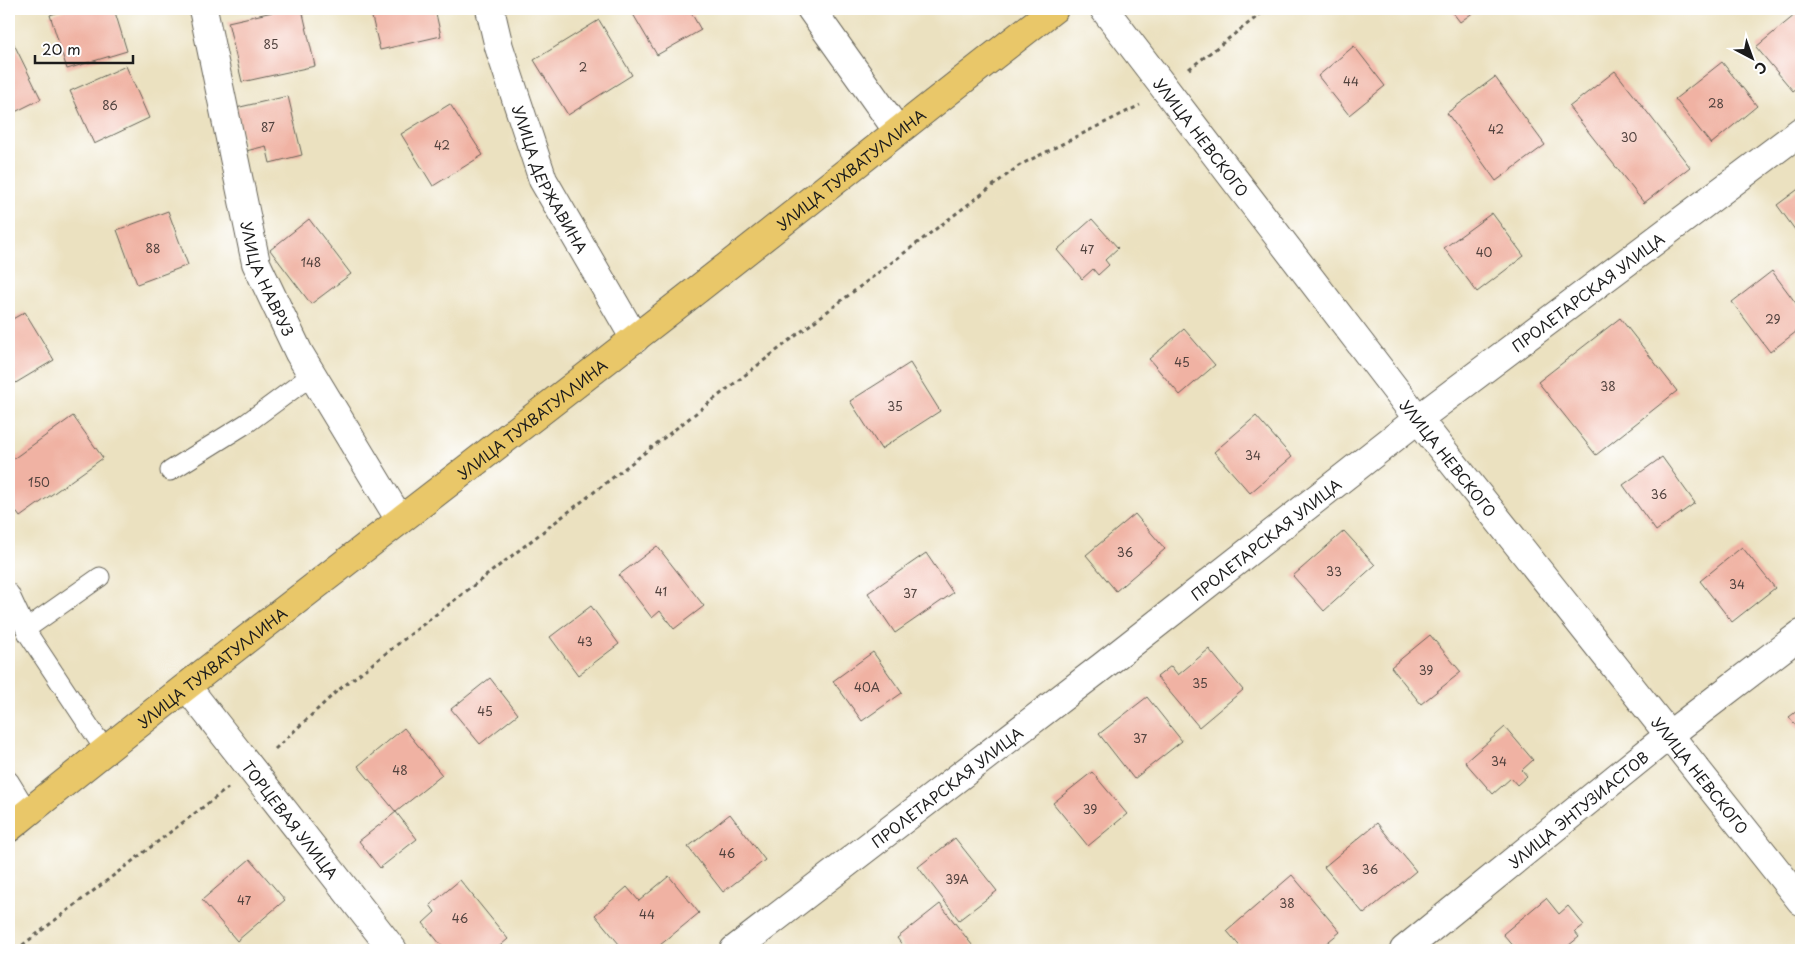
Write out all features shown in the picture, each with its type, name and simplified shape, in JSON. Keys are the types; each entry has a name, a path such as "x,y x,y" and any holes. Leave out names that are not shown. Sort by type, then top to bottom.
{"main road":[{"name":"УЛИЦА ТУХВАТУЛЛИНА","path":"18,820 400,520 635,339 897,130 1054,9"}],"street":[{"name":"УЛИЦА НАВРУЗ","path":"203,9 256,263 299,353 400,520"},
{"name":"УЛИЦА ДЕРЖАВИНА","path":"490,9 499,47 543,180 635,339"},
{"path":"811,9 897,130"},
{"name":"УЛИЦА НЕВСКОГО","path":"1104,9 1418,419 1801,901"},
{"name":"ПРОЛЕТАРСКАЯ УЛИЦА","path":"734,950 1103,666 1418,419 1801,131"},
{"name":"УЛИЦА ЭНТУЗИАСТОВ","path":"1404,950 1669,735 1801,634"},
{"name":"ТОРЦЕВАЯ УЛИЦА","path":"187,687 393,950"}],"lane":[{"path":"170,471 247,423 312,375"},
{"path":"26,629 100,577"},
{"path":"9,593 26,629 105,750"},
{"path":"9,781 18,820"}],"path":[{"path":"16,950 251,770 336,692 820,317 1020,165 1135,109 1267,9"}],"building":[{"path":"68,9 114,9 127,51 67,69 50,15"},
{"path":"286,9 302,9 315,66 242,82 228,22"},
{"path":"370,9 435,9 441,36 380,50"},
{"path":"630,9 689,9 701,30 657,55"},
{"path":"1450,9 1478,9 1460,22"},
{"path":"1801,10 1801,85 1793,91 1756,47"},
{"path":"599,20 632,75 568,115 534,60"},
{"path":"9,34 41,99 9,115"},
{"path":"1354,46 1385,86 1349,115 1318,76"},
{"path":"1722,62 1757,106 1711,144 1675,99"},
{"path":"126,66 149,118 94,144 70,91"},
{"path":"1615,71 1690,167 1644,203 1569,107"},
{"path":"1495,77 1545,145 1496,181 1447,113"},
{"path":"288,96 302,155 270,163 266,146 246,151 236,108"},
{"path":"450,104 483,155 433,186 401,134"},
{"path":"1801,187 1801,238 1777,205"},
{"path":"168,211 188,265 137,284 117,230"},
{"path":"1492,213 1524,256 1477,292 1444,248"},
{"path":"309,219 351,274 311,304 270,250"},
{"path":"1092,219 1118,248 1105,260 1109,265 1098,275 1093,269 1082,279 1057,250"},
{"path":"1772,271 1801,310 1801,328 1770,352 1732,302"},
{"path":"25,312 54,360 9,387 9,321"},
{"path":"1620,318 1677,391 1596,455 1538,382"},
{"path":"1184,329 1215,365 1180,395 1149,359"},
{"path":"910,363 940,411 881,449 850,401"},
{"path":"73,416 103,458 20,517 9,502 9,462"},
{"path":"1256,416 1292,457 1250,493 1214,452"},
{"path":"1662,457 1695,503 1656,531 1623,485"},
{"path":"1135,514 1165,549 1116,591 1086,555"},
{"path":"1344,531 1375,565 1324,611 1293,576"},
{"path":"657,546 704,606 674,629 660,611 652,618 619,575"},
{"path":"1742,547 1775,588 1732,622 1700,581"},
{"path":"926,553 953,593 895,633 868,593"},
{"path":"591,606 619,644 578,675 550,637"},
{"path":"1430,635 1461,672 1421,704 1391,667"},
{"path":"1209,649 1243,690 1199,727 1157,677 1171,666 1178,675"},
{"path":"873,652 902,693 862,721 833,681"},
{"path":"490,678 518,714 480,744 451,709"},
{"path":"1147,697 1182,741 1134,779 1099,734"},
{"path":"1801,708 1801,732 1789,717"},
{"path":"1505,727 1533,760 1522,770 1527,776 1517,785 1511,778 1493,794 1465,762"},
{"path":"404,728 442,775 396,812 358,766"},
{"path":"1092,772 1127,814 1088,846 1053,803"},
{"path":"396,812 417,839 380,868 359,841"},
{"path":"730,814 765,860 723,892 688,847"},
{"path":"1377,823 1416,871 1364,914 1324,867"},
{"path":"955,838 997,891 959,920 918,867"},
{"path":"250,859 285,900 237,941 202,900"},
{"path":"1292,875 1340,932 1318,950 1243,950 1227,931"},
{"path":"669,876 699,913 654,950 624,950 595,915 627,887 639,901"},
{"path":"460,880 508,939 495,950 445,950 423,923 435,912 430,905"},
{"path":"1546,898 1559,914 1568,906 1584,925 1575,932 1579,937 1563,950 1517,950 1503,934"},
{"path":"940,904 976,950 906,950 897,938"}]}
